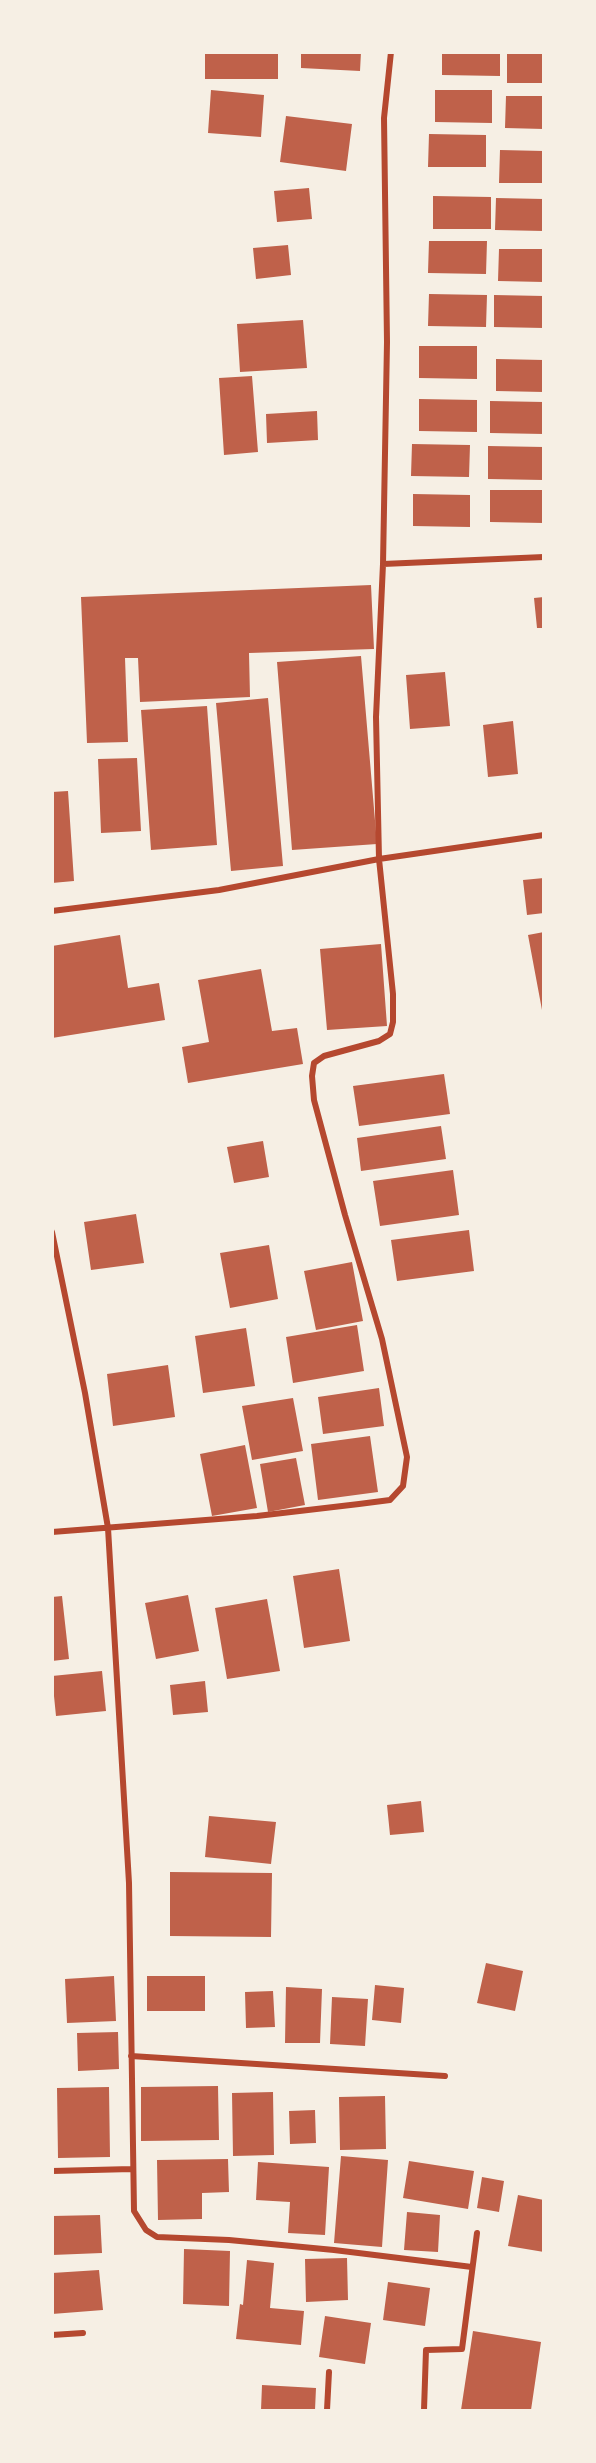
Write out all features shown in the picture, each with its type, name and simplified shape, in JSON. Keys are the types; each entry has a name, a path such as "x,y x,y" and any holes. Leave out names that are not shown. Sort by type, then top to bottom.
{"street":[{"path":"52,1532 257,1516 390,1500 404,1486 407,1457 382,1339 320,1123 314,1100 312,1076 314,1063 324,1056 380,1041 390,1035 393,1022 393,994 379,859 376,717 383,564 387,342 384,118 391,52"},
{"path":"383,564 543,557"},
{"path":"52,911 219,890 379,859 543,835"},
{"path":"52,1232 85,1393 108,1528 129,1883 134,2211 146,2230 157,2236 310,2248 472,2267"},
{"path":"131,2056 446,2076"},
{"path":"52,2171 132,2169"},
{"path":"424,2410 426,2350 462,2349 477,2233"},
{"path":"52,2335 83,2333"},
{"path":"327,2410 329,2372"}],"building":[{"path":"205,52 278,52 278,79 205,79"},
{"path":"301,52 361,52 360,71 301,68"},
{"path":"442,52 500,52 500,76 442,75"},
{"path":"507,52 544,52 544,83 507,83"},
{"path":"211,90 264,95 261,137 208,133"},
{"path":"435,90 492,90 492,123 435,122"},
{"path":"506,96 544,96 544,129 505,128"},
{"path":"286,116 352,124 346,171 280,162"},
{"path":"429,134 486,135 486,167 428,167"},
{"path":"500,150 544,151 544,183 499,183"},
{"path":"309,188 312,219 277,222 274,191"},
{"path":"433,196 491,197 491,229 433,229"},
{"path":"496,198 544,199 544,231 495,230"},
{"path":"429,241 487,241 486,274 428,273"},
{"path":"288,245 291,275 256,279 253,248"},
{"path":"499,249 544,249 544,282 498,281"},
{"path":"429,294 487,295 486,327 428,326"},
{"path":"494,295 544,296 544,328 494,327"},
{"path":"303,320 307,368 240,372 237,324"},
{"path":"419,346 477,346 477,379 419,378"},
{"path":"496,359 544,360 544,392 496,391"},
{"path":"252,376 258,452 224,455 219,378"},
{"path":"419,399 477,400 477,432 419,431"},
{"path":"490,401 544,402 544,434 490,433"},
{"path":"317,411 318,440 267,443 266,414"},
{"path":"412,444 470,445 469,477 411,476"},
{"path":"488,446 544,447 544,480 488,479"},
{"path":"490,490 544,490 544,523 490,522"},
{"path":"413,494 470,495 470,527 413,526"},
{"path":"371,585 374,649 249,653 250,697 140,702 138,658 125,658 128,742 87,743 81,597"},
{"path":"544,597 544,628 537,628 534,598"},
{"path":"361,656 377,844 292,850 277,662"},
{"path":"445,672 450,726 410,729 406,675"},
{"path":"268,698 283,866 231,871 216,703"},
{"path":"207,706 217,845 151,850 141,710"},
{"path":"513,721 518,774 488,777 483,725"},
{"path":"137,758 141,831 101,833 98,759"},
{"path":"68,791 74,881 52,883 52,792"},
{"path":"544,878 544,913 527,915 523,880"},
{"path":"544,932 544,1010 542,1010 528,935"},
{"path":"120,935 128,988 159,983 165,1020 52,1038 52,946"},
{"path":"381,944 387,1026 327,1030 320,949"},
{"path":"261,969 272,1031 297,1028 303,1064 188,1083 182,1047 209,1042 198,980"},
{"path":"444,1074 450,1114 359,1126 353,1086"},
{"path":"441,1126 446,1159 361,1171 357,1138"},
{"path":"263,1141 269,1177 234,1183 227,1147"},
{"path":"453,1170 459,1215 380,1226 373,1181"},
{"path":"136,1214 144,1263 91,1270 84,1222"},
{"path":"469,1230 474,1271 397,1281 391,1240"},
{"path":"269,1245 278,1299 230,1308 220,1253"},
{"path":"352,1262 363,1321 316,1330 304,1271"},
{"path":"357,1325 364,1371 293,1383 286,1337"},
{"path":"246,1328 255,1386 203,1393 195,1336"},
{"path":"168,1365 175,1417 113,1426 107,1374"},
{"path":"379,1388 384,1426 323,1434 318,1397"},
{"path":"293,1398 303,1451 252,1460 242,1406"},
{"path":"370,1436 378,1492 318,1500 311,1444"},
{"path":"245,1445 257,1508 212,1516 200,1454"},
{"path":"296,1458 305,1505 268,1512 260,1464"},
{"path":"339,1569 350,1641 304,1648 293,1576"},
{"path":"188,1595 199,1651 156,1659 145,1603"},
{"path":"62,1596 69,1659 52,1661 52,1597"},
{"path":"267,1599 280,1671 227,1679 215,1608"},
{"path":"102,1671 106,1711 56,1716 52,1676"},
{"path":"205,1681 208,1712 173,1715 170,1685"},
{"path":"421,1801 424,1832 390,1835 387,1805"},
{"path":"209,1816 276,1822 271,1864 205,1857"},
{"path":"170,1872 272,1873 271,1937 170,1936"},
{"path":"486,1963 523,1971 515,2011 477,2003"},
{"path":"114,1976 116,2021 67,2023 65,1979"},
{"path":"147,1976 205,1976 205,2011 147,2011"},
{"path":"375,1985 404,1988 401,2023 372,2020"},
{"path":"286,1987 322,1989 320,2043 285,2043"},
{"path":"273,1991 275,2027 246,2028 245,1992"},
{"path":"332,1997 368,1999 365,2046 330,2044"},
{"path":"118,2032 119,2069 78,2071 77,2033"},
{"path":"218,2086 219,2140 141,2141 141,2087"},
{"path":"109,2087 110,2157 58,2158 57,2088"},
{"path":"273,2092 274,2155 233,2156 232,2093"},
{"path":"385,2096 386,2149 340,2150 339,2097"},
{"path":"315,2110 316,2143 290,2144 289,2111"},
{"path":"341,2156 388,2160 382,2247 334,2243"},
{"path":"228,2159 229,2192 202,2193 202,2219 158,2220 157,2160"},
{"path":"409,2161 474,2171 468,2209 403,2198"},
{"path":"258,2162 329,2167 325,2235 288,2233 290,2202 256,2200"},
{"path":"482,2177 504,2181 499,2212 477,2208"},
{"path":"518,2195 544,2200 544,2252 508,2246"},
{"path":"407,2212 440,2215 438,2252 404,2250"},
{"path":"100,2215 102,2253 52,2255 52,2216"},
{"path":"184,2249 230,2251 229,2306 183,2304"},
{"path":"347,2258 348,2300 306,2302 305,2259"},
{"path":"247,2260 274,2263 270,2308 304,2311 301,2345 236,2339 240,2304 243,2305"},
{"path":"99,2270 103,2310 52,2314 52,2273"},
{"path":"388,2282 430,2288 425,2326 383,2320"},
{"path":"325,2316 371,2323 365,2364 319,2357"},
{"path":"473,2331 541,2342 531,2410 461,2410"},
{"path":"262,2385 316,2388 315,2410 261,2410"}]}
